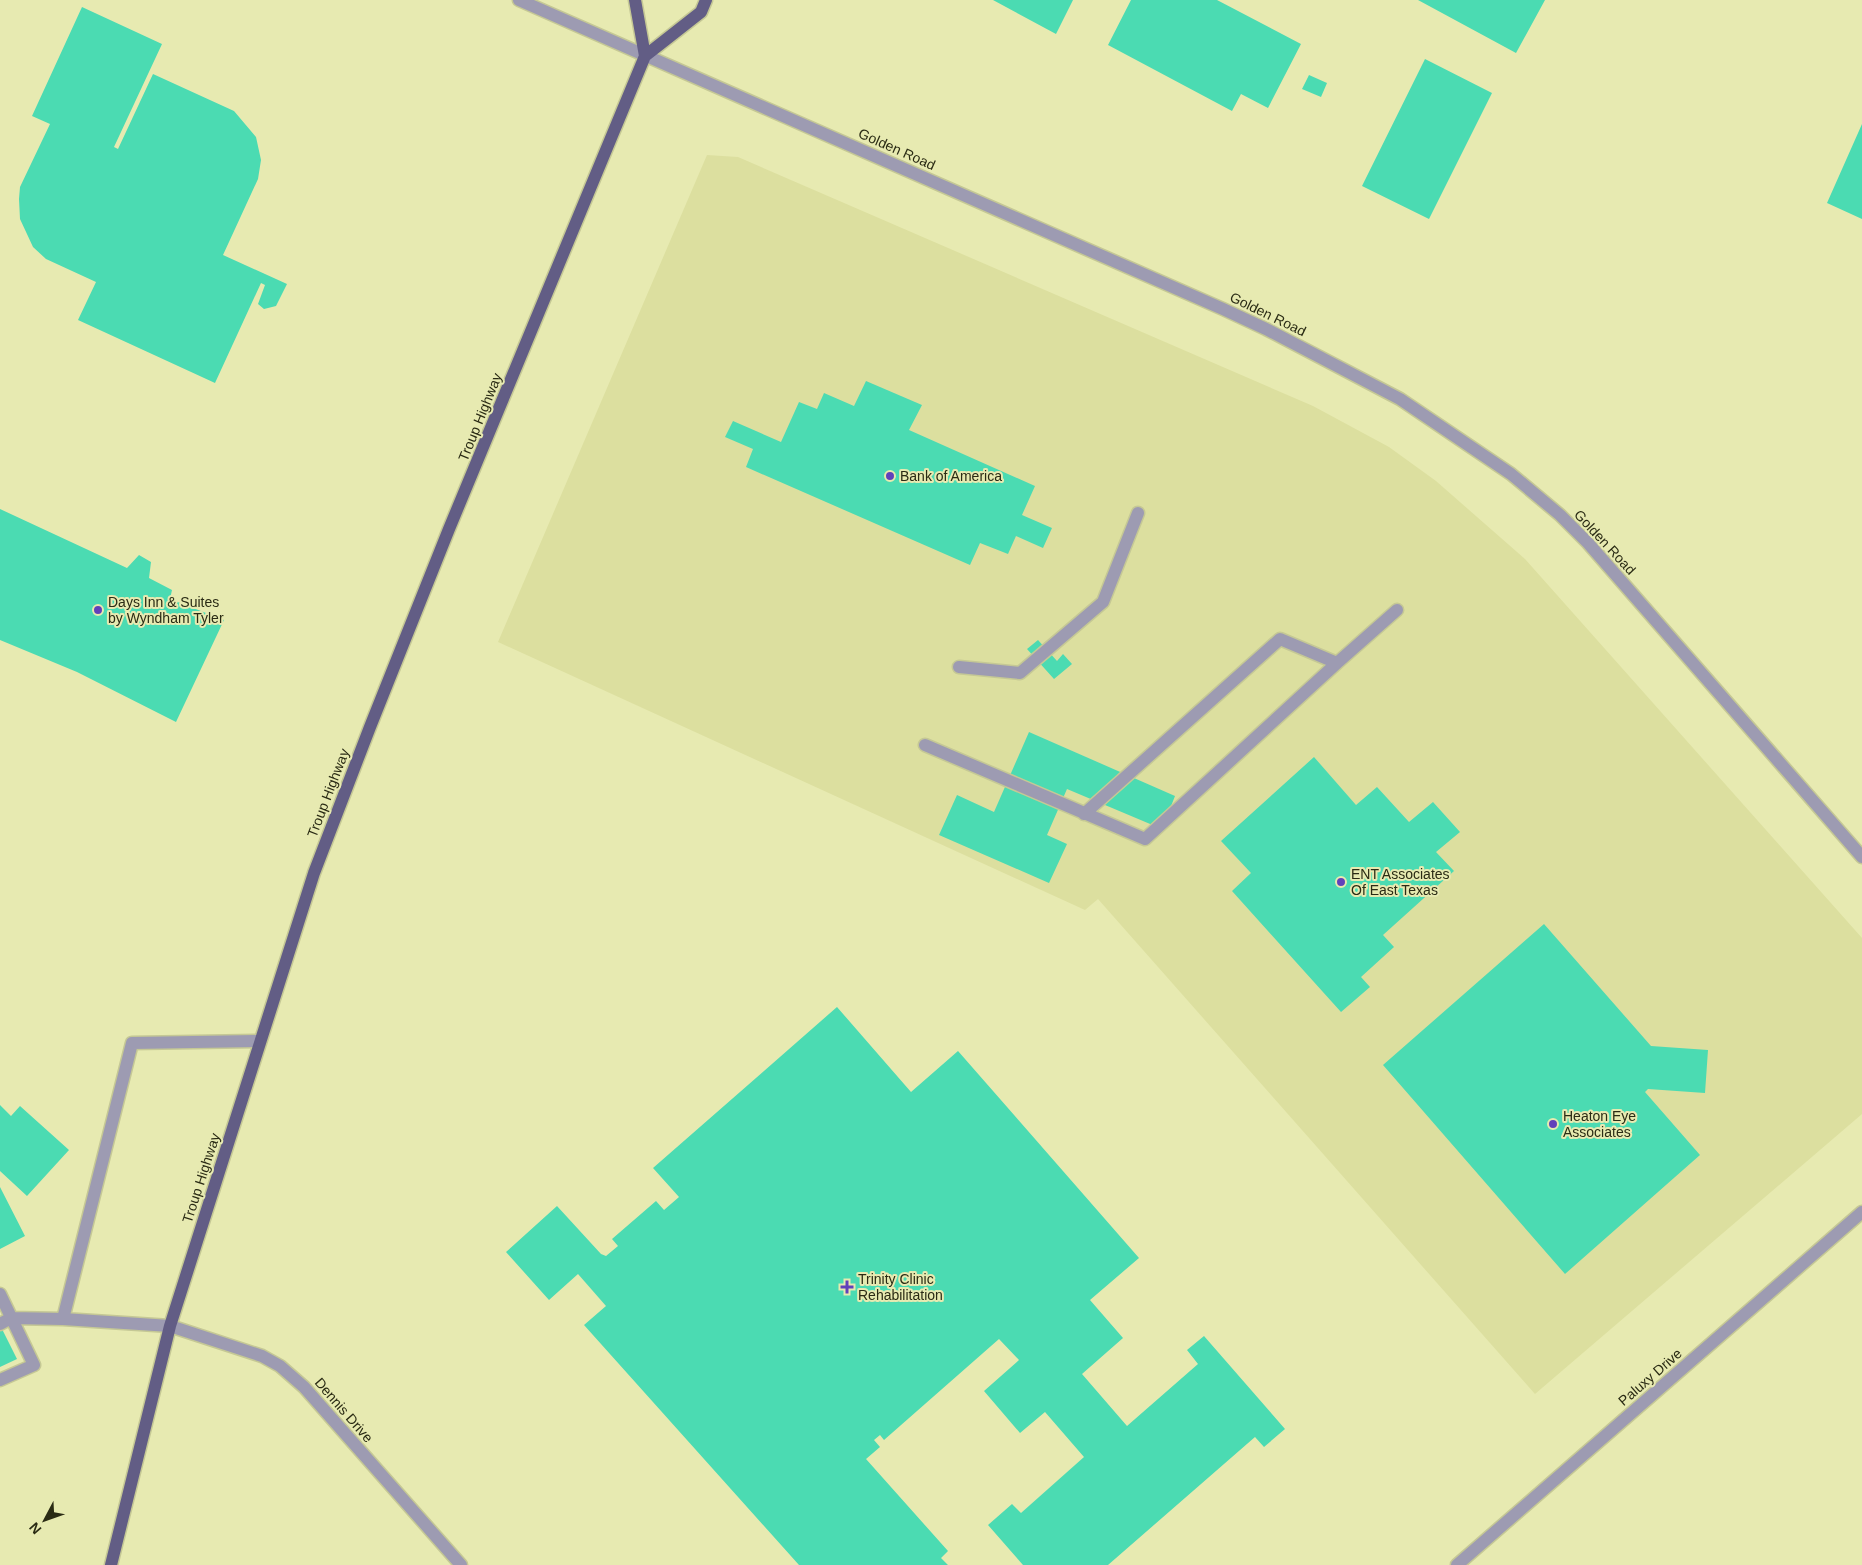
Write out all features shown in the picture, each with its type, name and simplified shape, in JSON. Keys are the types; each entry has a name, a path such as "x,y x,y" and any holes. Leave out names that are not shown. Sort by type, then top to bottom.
{"main road":[{"path":"634,0 645,56"},
{"name":"Troup Highway","path":"111,1565 170,1326 314,873 370,727 645,56 701,12 706,0"}],"street":[{"name":"Golden Road","path":"519,0 1266,328 1400,398 1506,470 1560,515 1581,536 1862,857"},
{"path":"959,667 1020,673 1073,628 1103,602 1138,513"},
{"path":"925,745 1145,840 1397,610"},
{"path":"1084,814 1280,639 1337,663"},
{"path":"62,1319 132,1043 260,1041"},
{"name":"Paluxy Drive","path":"1457,1565 1862,1212"},
{"path":"0,1294 6,1321 34,1365 0,1380"},
{"name":"Dennis Drive","path":"6,1321 62,1319 170,1326 262,1356 292,1376 304,1387 462,1565"}],"shaded area":[{"path":"707,155 738,157 1313,406 1389,447 1436,481 1525,559 1862,938 1862,1114 1535,1394 1098,899 1085,910 498,642"}],"building":[{"path":"993,0 1073,0 1056,34"},
{"path":"1131,0 1217,0 1301,44 1268,108 1241,94 1232,111 1108,45"},
{"path":"1418,0 1545,0 1516,53"},
{"path":"82,7 162,44 114,147 118,149 153,74 234,111 256,137 261,160 258,179 223,255 287,284 276,306 264,309 258,304 265,285 261,283 215,383 78,320 96,282 46,259 33,247 20,219 20,187 50,124 32,116"},
{"path":"1425,59 1492,93 1429,219 1362,186"},
{"path":"1309,75 1327,83 1321,97 1302,89"},
{"path":"1862,124 1862,219 1827,203"},
{"name":"Bank of America","path":"866,381 922,405 909,430 1035,486 1022,515 1052,528 1043,548 1016,536 1008,554 980,543 970,565 746,467 753,449 725,437 733,421 781,442 799,402 817,409 824,393 854,406"},
{"name":"Days Inn & Suites by Wyndham Tyler","path":"0,509 127,568 139,555 151,562 149,578 172,590 170,599 224,620 176,722 77,672 0,640"},
{"path":"1038,640 1057,661 1063,654 1072,664 1054,679 1027,649"},
{"path":"1029,732 1175,796 1162,829 1067,789 1047,835 1067,844 1049,883 939,835 957,795 994,812"},
{"name":"ENT Associates Of East Texas","path":"1314,757 1356,805 1377,787 1409,822 1433,802 1460,832 1436,852 1454,871 1383,935 1394,947 1361,977 1370,987 1341,1012 1232,891 1251,873 1221,841"},
{"name":"Heaton Eye Associates","path":"1544,924 1651,1046 1708,1050 1705,1093 1648,1089 1645,1092 1700,1155 1565,1274 1383,1065"},
{"name":"Trinity Clinic Rehabilitation","path":"837,1007 911,1092 958,1051 1139,1258 1090,1300 1123,1338 1082,1374 1127,1426 1198,1364 1187,1350 1204,1336 1285,1429 1264,1447 1255,1437 1108,1565 1023,1565 988,1525 1012,1504 1021,1513 1084,1457 1045,1412 1020,1433 984,1391 1019,1360 999,1339 884,1440 880,1435 874,1440 880,1447 866,1459 948,1551 941,1558 948,1565 799,1565 584,1325 606,1306 578,1274 549,1300 506,1252 557,1206 601,1254 606,1256 618,1246 612,1239 656,1201 664,1210 679,1197 653,1168"},
{"path":"0,1105 11,1116 20,1106 69,1150 27,1196 0,1171"},
{"path":"0,1187 25,1236 0,1249"},
{"path":"0,1325 17,1359 0,1367"}],"place":[{"name":"Bank of America","path":"890,476"},
{"name":"Days Inn & Suites by Wyndham Tyler","path":"98,610"},
{"name":"ENT Associates Of East Texas","path":"1341,882"},
{"name":"Heaton Eye Associates","path":"1553,1124"},
{"name":"Trinity Clinic Rehabilitation","path":"847,1287"}]}
